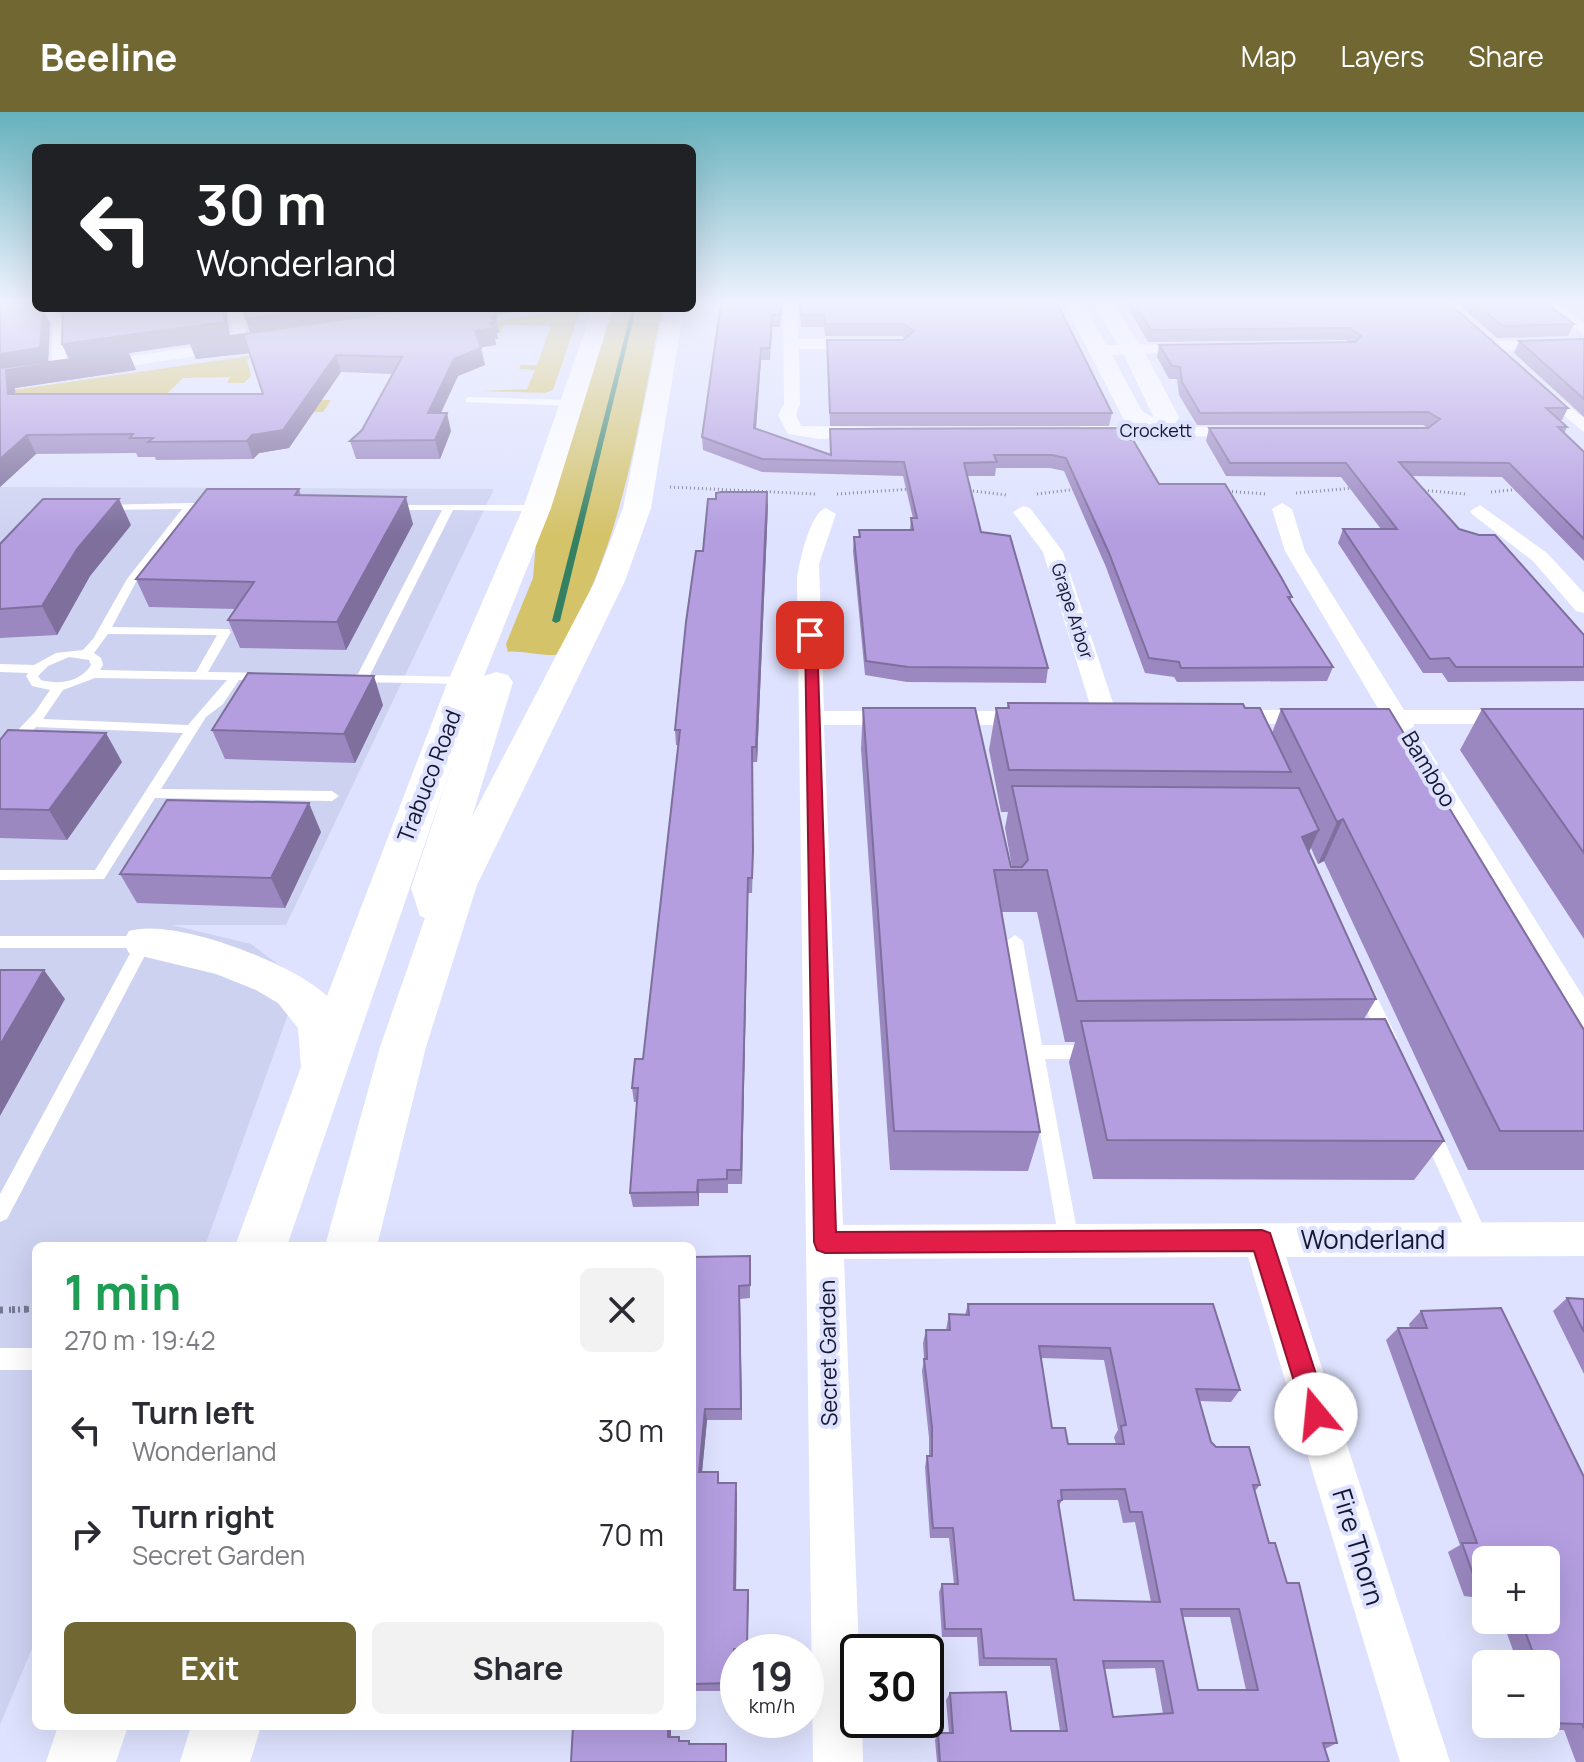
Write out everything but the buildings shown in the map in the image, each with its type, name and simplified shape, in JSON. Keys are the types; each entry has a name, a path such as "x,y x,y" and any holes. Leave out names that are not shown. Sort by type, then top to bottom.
{"main road":[{"name":"Trabuco Road","path":"262,1242 323,1068 481,682 580,380"},
{"path":"352,1242 403,1047 438,933 457,885 610,581 637,508 661,380"},
{"path":"1114,380 1132,415 1158,431 1167,417 1148,380"},
{"path":"438,933 431,888 481,682 560,683"},
{"path":"144,942 247,967 303,998 321,1028 323,1068"},
{"path":"81,1762 92,1730"},
{"path":"215,1762 225,1730"}],"street":[{"path":"792,380 792,404 787,415 794,430 819,434 895,432"},
{"path":"1530,380 1584,427"},
{"name":"Crockett","path":"1065,431 1267,432"},
{"name":"Bamboo","path":"1279,499 1295,551 1584,1025"},
{"path":"1475,499 1540,557 1584,606"},
{"name":"Grape Arbor","path":"1022,500 1053,552 1106,718"},
{"name":"Secret Garden","path":"828,501 809,564 838,1762"},
{"path":"812,718 974,725 1136,717"},
{"path":"1195,717 1243,724 1398,717 1584,717"},
{"name":"Wonderland","path":"825,1242 1584,1239"},
{"name":"Fire Thorn","path":"1262,1241 1425,1762"}],"lane":[{"path":"469,400 573,403"},
{"path":"86,654 104,630 131,581 190,506"},
{"path":"82,507 236,507"},
{"path":"373,507 537,508"},
{"path":"362,678 449,507"},
{"path":"104,630 225,632 200,676"},
{"path":"59,687 36,683 32,676 36,669 56,657 86,654 98,662 92,674"},
{"path":"0,668 36,669"},
{"path":"0,757 59,687 92,674 283,677"},
{"path":"0,875 99,875 193,729 236,676"},
{"path":"346,678 481,682"},
{"path":"1552,717 1568,737"},
{"path":"30,723 193,729"},
{"path":"152,793 332,796"},
{"path":"1015,941 1069,1241"},
{"path":"0,942 144,942 0,1213"},
{"path":"1357,973 1393,1050 1377,1050"},
{"path":"1035,1052 1112,1051"},
{"path":"1424,1118 1480,1240"},
{"path":"0,1359 32,1359"}],"path":[{"path":"641,486 828,501 920,489"},
{"path":"1215,491 1279,499 1359,488"},
{"path":"963,490 1022,500 1089,489"},
{"path":"1415,489 1475,499 1527,489"},
{"path":"0,1310 32,1309"}],"shaded area":[{"path":"83,380 181,380 161,400 331,400 323,412 41,410 0,392"},
{"path":"228,380 247,380 244,383 227,383"},
{"path":"531,380 556,380 553,390 545,393 482,391 527,389"},
{"path":"587,380 647,380 625,487 612,531 579,615 556,655 508,652 506,644 533,578 536,542"},
{"path":"0,487 494,489 286,925 172,925 251,944 300,981 206,1242 32,1242 32,1649 0,1725"}],"waterway":[{"path":"556,621 616,380"}],"route":[{"path":"810,635 825,1242 1262,1241 1316,1414"}]}
